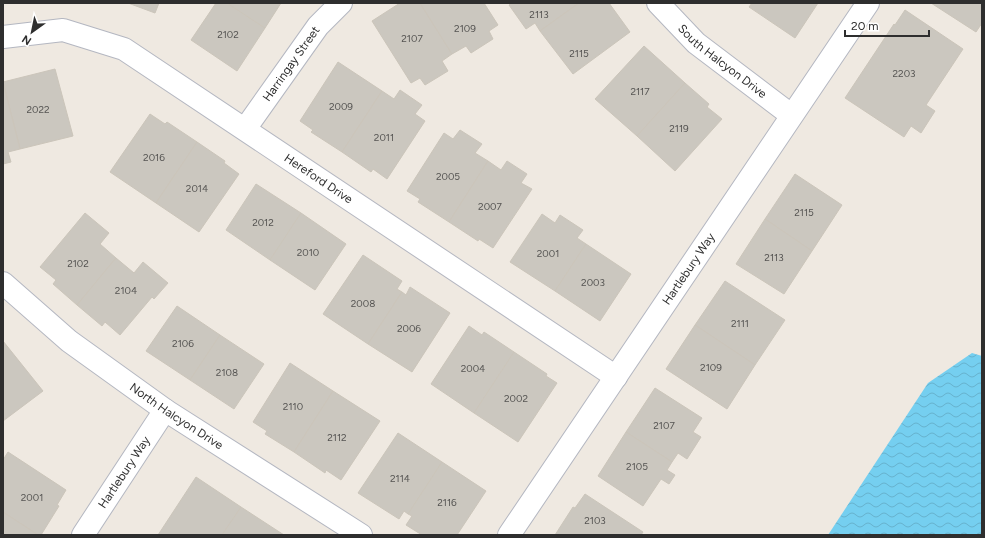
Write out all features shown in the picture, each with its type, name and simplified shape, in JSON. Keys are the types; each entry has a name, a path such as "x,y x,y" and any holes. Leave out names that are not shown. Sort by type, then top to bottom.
{"street":[{"name":"Harringay Street","path":"245,129 318,26 341,3"},
{"name":"South Halcyon Drive","path":"658,3 696,43 791,115"},
{"name":"Hartlebury Way","path":"509,535 868,3"},
{"name":"Hereford Drive","path":"3,37 63,30 124,49 616,377"},
{"name":"North Halcyon Drive","path":"3,283 69,341 165,410 361,535"},
{"name":"Hartlebury Way","path":"83,535 165,410"}],"water":[{"path":"972,353 982,356 982,535 828,535 928,383"}],"building":[{"path":"128,3 159,3 155,13"},
{"path":"216,3 227,3 265,28 237,71 191,40"},
{"path":"227,3 281,3 265,28"},
{"path":"400,3 420,3 452,54 442,61 448,71 425,85 420,78 411,83 372,21"},
{"path":"420,3 484,3 498,25 489,31 493,39 471,53 466,46 452,54"},
{"path":"512,3 579,3 540,31 535,23 526,29 509,5"},
{"path":"579,3 609,3 630,32 573,74 540,31"},
{"path":"752,3 818,3 795,38 749,7"},
{"path":"931,3 982,3 982,23 976,32"},
{"path":"905,10 963,49 926,105 935,111 921,133 911,126 904,137 845,98 894,24 895,25"},
{"path":"644,46 685,83 637,136 595,99"},
{"path":"338,62 382,91 342,152 311,132 313,130 300,121"},
{"path":"55,69 73,136 20,149 3,82"},
{"path":"3,82 20,149 8,152 11,162 3,164"},
{"path":"685,83 709,104 707,107 722,119 675,171 637,136"},
{"path":"400,90 422,105 415,114 425,121 387,179 373,169 371,172 342,152 382,91 394,99"},
{"path":"150,114 165,124 167,122 197,142 156,203 110,172"},
{"path":"460,130 482,144 475,153 488,161 449,222 418,202 420,199 407,191 444,133 453,139"},
{"path":"197,142 225,161 224,163 239,174 199,232 156,203"},
{"path":"488,161 501,170 507,161 527,174 521,183 532,189 493,248 479,239 478,241 449,222"},
{"path":"795,174 842,205 812,251 765,219"},
{"path":"256,184 301,213 270,260 226,230"},
{"path":"85,213 109,233 100,244 116,258 77,305 53,284 56,280 40,267"},
{"path":"301,213 346,244 315,290 270,260"},
{"path":"542,214 555,223 560,215 583,230 577,238 586,244 555,291 510,262"},
{"path":"765,219 812,251 784,294 736,264"},
{"path":"586,244 631,274 600,321 555,291"},
{"path":"363,255 402,281 397,289 402,292 368,344 323,314"},
{"path":"116,258 134,273 143,262 168,283 154,299 152,297 120,335 105,322 102,326 77,305"},
{"path":"725,281 785,320 755,365 695,325"},
{"path":"410,287 450,313 412,372 368,344 402,292 406,295"},
{"path":"177,306 220,335 190,380 146,351"},
{"path":"695,325 755,365 727,409 666,369"},
{"path":"469,326 482,335 484,332 514,352 474,413 431,384"},
{"path":"220,335 264,364 234,409 190,380"},
{"path":"3,341 43,391 3,421"},
{"path":"514,352 547,374 546,376 557,383 518,442 474,413"},
{"path":"290,363 333,391 294,452 265,434 267,431 253,422"},
{"path":"655,388 702,418 693,432 701,437 687,459 678,453 672,462 626,432"},
{"path":"333,391 380,421 341,480 326,470 325,473 294,452"},
{"path":"626,432 672,462 667,470 675,475 669,484 661,479 643,506 598,476"},
{"path":"398,433 442,462 408,514 404,511 399,519 358,493"},
{"path":"8,452 66,490 57,505 59,506 41,535 38,535 3,512 3,460"},
{"path":"442,462 486,491 457,535 422,535 406,525 412,516 408,514"},
{"path":"196,477 241,507 222,535 158,535"},
{"path":"585,494 643,532 641,535 555,535 573,507 575,508"},
{"path":"241,507 284,535 222,535"},
{"path":"3,512 38,535 3,535"}]}
